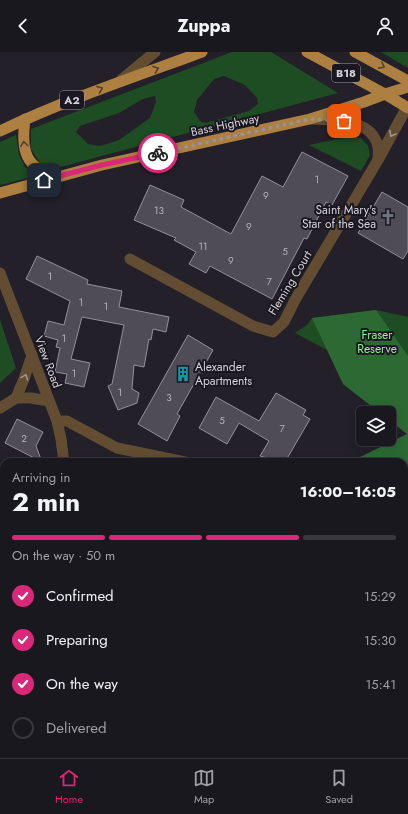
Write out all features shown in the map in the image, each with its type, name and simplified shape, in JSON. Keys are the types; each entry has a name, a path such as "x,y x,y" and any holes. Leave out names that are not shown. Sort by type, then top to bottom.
{"highway":[{"name":"A2","path":"0,131 25,119 119,82 202,52"},
{"name":"B18","path":"307,52 408,107"},
{"name":"B18","path":"355,52 408,81"},
{"name":"Bass Highway","path":"0,193 102,165 310,119 408,87"},
{"path":"25,119 23,138 24,149 27,157 41,170 52,175 59,176"}],"street":[{"path":"119,82 155,52"},
{"name":"Fleming Court","path":"130,258 253,326 273,332 284,322 295,300 408,107"},
{"path":"310,119 344,121 353,123 368,130 377,143 378,160"},
{"name":"View Road","path":"0,273 48,401 57,421 63,458"},
{"path":"16,398 32,355"},
{"path":"0,408 16,398 31,398 48,401"},
{"path":"57,421 67,422 117,448 166,458"}],"green space":[{"path":"232,52 271,52 338,93 53,169 40,163 31,149 31,129","holes":["224,76 245,85 257,98 258,104 249,111 205,123 200,121 194,112 197,100 214,79","155,96 156,102 150,118 119,140 100,146 88,144 76,132 80,126 119,113 143,99"]},
{"path":"381,52 408,52 408,68"},
{"path":"16,135 19,155 25,167 36,176 0,185 0,142"},
{"path":"347,137 361,138 368,146 370,155 361,171 309,145"},
{"name":"Fraser Reserve","path":"376,310 408,317 408,393 295,333 307,325 312,318"},
{"name":"Fraser Reserve","path":"376,310 408,356 408,458 358,458 383,446 396,446 396,439 407,434 396,425 396,406 371,406 343,384 312,318"},
{"path":"0,320 16,368 0,383"}],"building":[{"path":"302,152 348,176 332,205 326,202 307,239 304,238 272,299 210,266 206,273 189,264 196,252 174,240 176,238 134,220 150,185 184,200 181,207 231,234 262,176 283,187"},
{"name":"Saint Mary's Star of the Sea","path":"382,192 408,207 408,251 403,259 358,233"},
{"path":"37,256 88,280 87,284 122,291 119,307 169,317 166,332 153,329 151,340 149,339 144,367 134,365 132,389 139,393 137,403 118,410 108,386 112,384 124,325 82,317 71,359 90,363 84,387 65,383 67,374 55,372 60,348 56,347 58,340 44,336 48,321 64,325 70,301 26,279"},
{"name":"Alexander Apartments","path":"188,335 213,350 177,414 180,416 167,441 138,424"},
{"path":"276,393 306,410 303,415 310,419 287,458 267,458 260,456 269,441 239,423 227,444 199,428 216,397 259,421"},
{"path":"17,419 43,432 36,446 40,458 34,458 5,443"}],"way so far":[{"path":"158,153 310,119 344,121"}],"place":[{"name":"Saint Mary's Star of the Sea","path":"388,217"},
{"name":"Alexander Apartments","path":"183,374"}],"route":[{"path":"44,180 102,165 158,153"}]}
